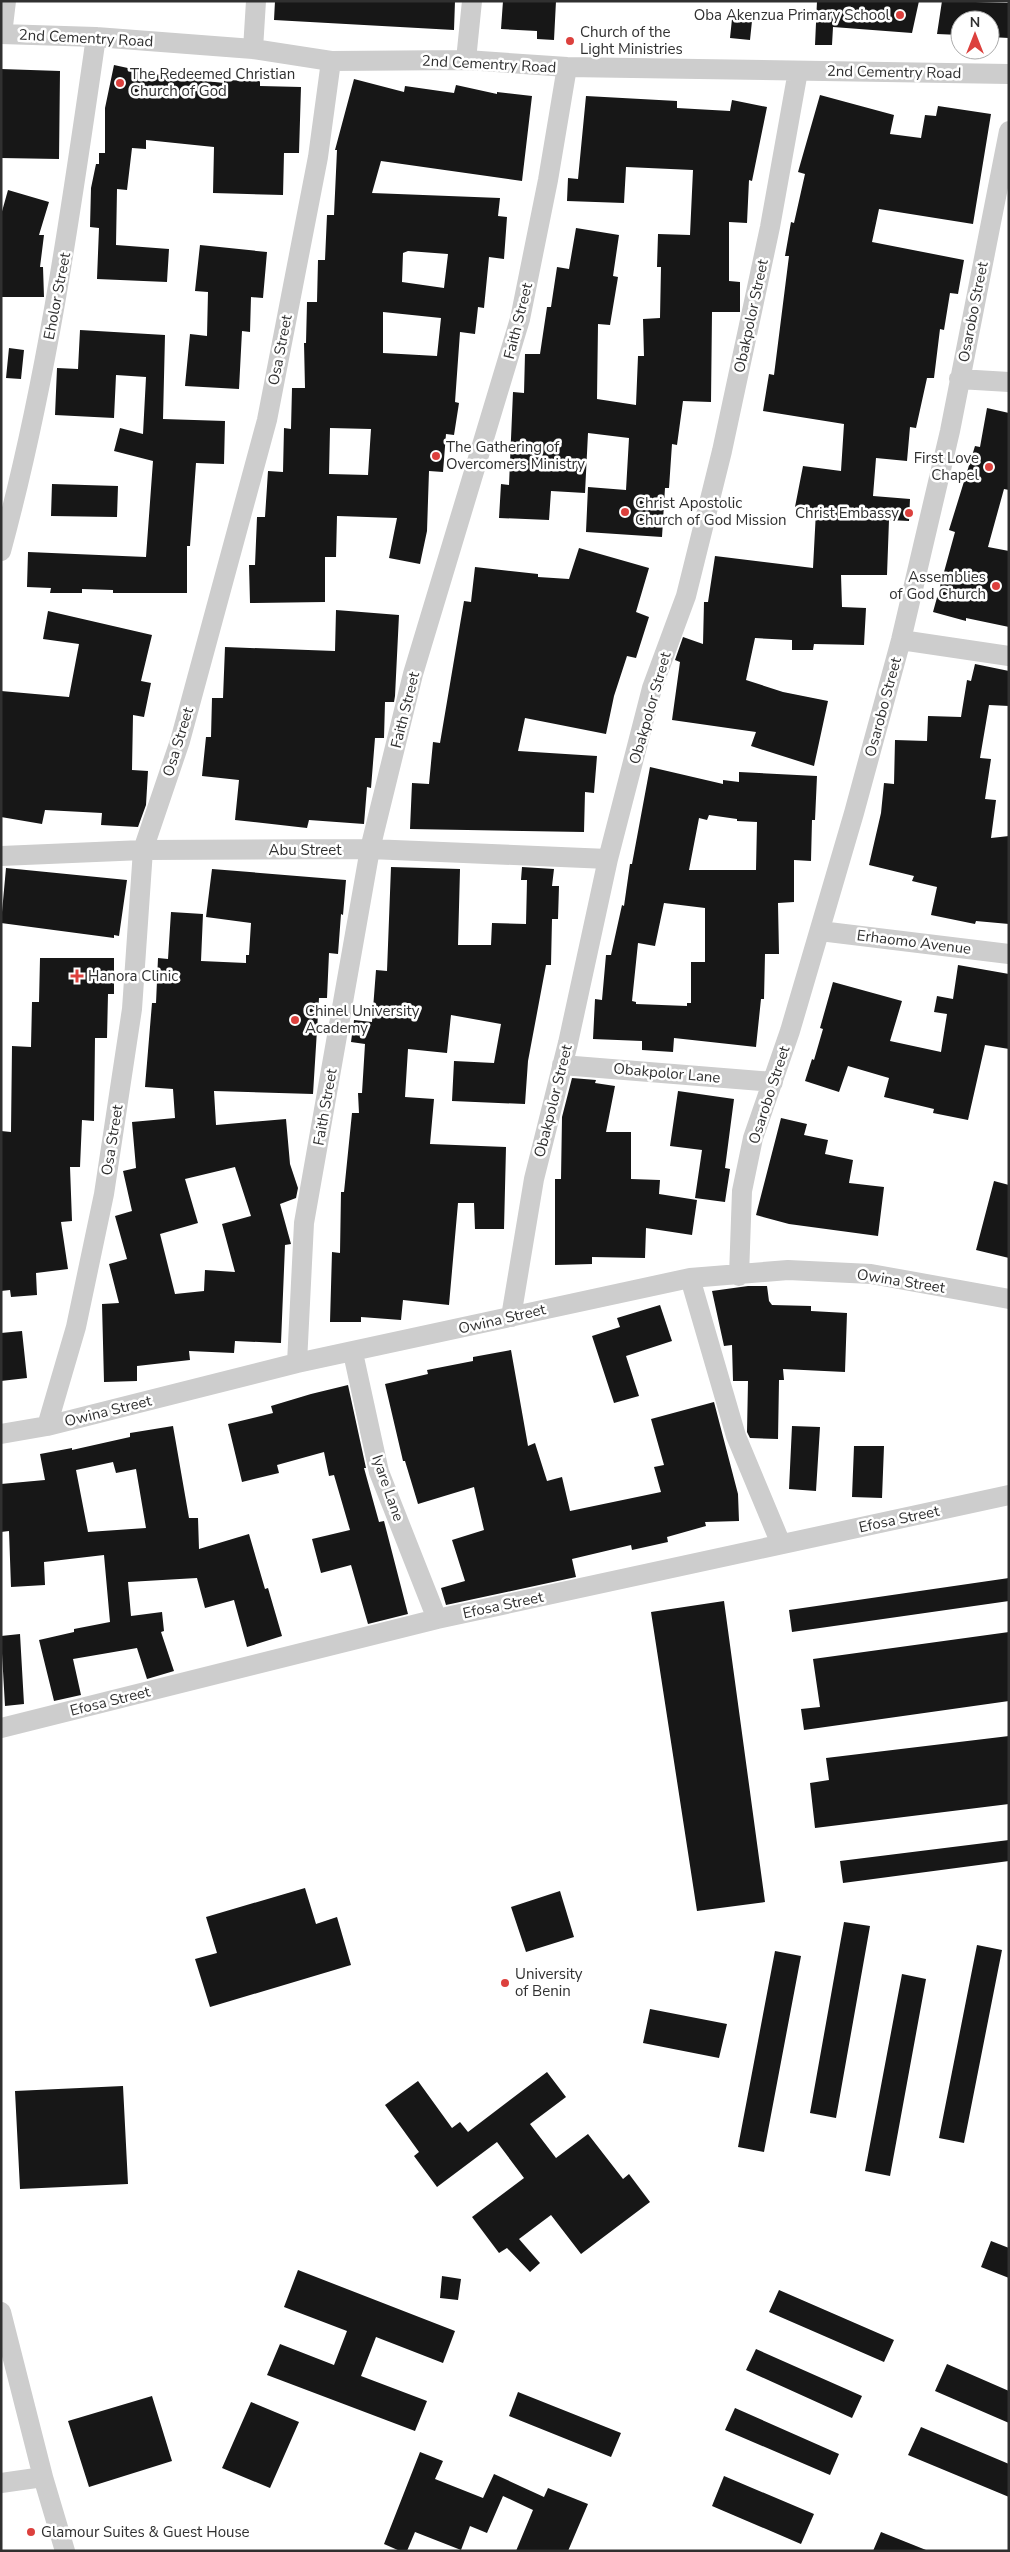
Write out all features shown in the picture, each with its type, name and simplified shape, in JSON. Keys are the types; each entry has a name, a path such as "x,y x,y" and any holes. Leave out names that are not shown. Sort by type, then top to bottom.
{"street":[{"path":"1,34 6,1"},
{"path":"253,49 256,1"},
{"path":"466,60 472,1"},
{"name":"2nd Cementry Road","path":"1,34 96,37 253,49 331,61 466,60 566,67 1009,74"},
{"name":"Eholor Street","path":"1,551 25,462 64,258 96,37"},
{"name":"Osa Street","path":"47,1426 76,1327 104,1194 132,1009 143,850 180,741 267,420 318,157 331,61"},
{"name":"Faith Street","path":"297,1363 304,1223 370,850 413,674 472,484 520,319 548,180 566,67"},
{"name":"Obakpolor Street","path":"511,1317 534,1180 608,859 652,688 686,596 722,451 770,227 798,71"},
{"name":"Osarobo Street","path":"739,1276 742,1191 753,1138 820,931 901,640 950,431 1009,131"},
{"path":"959,379 1009,382"},
{"path":"901,640 1009,656"},
{"name":"Abu Street","path":"1,856 143,850 370,850 608,859"},
{"name":"Erhaomo Avenue","path":"820,931 1009,954"},
{"name":"Obakpolor Lane","path":"562,1065 772,1082"},
{"name":"Owina Street","path":"1,1434 47,1426 297,1363 353,1353 690,1278 739,1276 788,1270 871,1274 1009,1299"},
{"path":"690,1278 736,1436 781,1544"},
{"name":"Iyare Lane","path":"353,1353 379,1472 438,1619"},
{"name":"Efosa Street","path":"1,1728 438,1619 1009,1495"},
{"path":"1,2312 65,2551"},
{"path":"1,2483 44,2477"}],"building":[{"path":"275,1 455,1 454,30 274,20"},
{"path":"503,1 556,1 554,40 537,39 537,31 501,29"},
{"path":"817,1 919,1 912,33 833,27 832,45 815,45"},
{"path":"942,1 1009,3 1009,38 1000,38 1000,10 950,10 950,35 937,34"},
{"path":"732,19 752,21 750,40 730,38"},
{"path":"114,65 169,77 224,83 224,80 260,81 260,86 301,87 299,153 284,153 283,195 213,193 214,147 146,140 146,149 132,148 127,190 117,189 116,245 169,249 167,282 97,279 99,228 90,227 91,188 96,164 99,164 99,153 105,153 105,108"},
{"path":"1,69 60,71 59,159 1,158"},
{"path":"354,79 404,92 405,86 454,93 456,85 497,94 497,92 532,96 522,181 381,161 372,193 500,198 498,216 507,217 504,259 489,257 484,308 478,307 475,334 460,332 455,402 459,403 454,435 446,434 443,472 429,471 427,531 420,564 389,558 397,518 337,516 336,557 325,557 325,602 250,603 249,565 255,565 257,517 265,517 268,471 283,472 284,428 291,429 292,388 305,388 304,343 306,343 307,302 317,302 318,260 325,260 327,215 334,215 337,150 335,150","holes":["408,251 448,254 444,288 402,282 403,253","383,312 441,318 437,356 383,353","330,428 371,429 368,475 329,474"]},
{"path":"820,95 894,115 890,134 921,138 925,115 936,116 938,106 991,114 973,224 879,209 872,242 964,260 958,294 950,293 944,330 940,329 934,378 927,378 916,428 910,427 907,461 876,458 873,496 910,499 909,521 889,520 887,575 841,575 842,607 866,608 864,645 814,644 813,650 792,650 792,640 755,638 746,680 783,692 828,701 814,766 751,746 756,732 672,720 680,662 675,660 683,637 703,644 704,602 708,602 715,556 813,568 816,511 795,507 803,466 841,471 844,424 763,411 769,374 774,375 789,256 785,256 791,222 794,223 805,174 798,172"},
{"path":"586,96 677,101 677,108 730,111 732,100 767,107 752,181 749,180 747,223 729,222 729,281 740,282 740,312 712,312 711,402 683,401 677,445 672,444 669,488 665,488 662,537 586,532 588,487 626,490 629,438 588,433 585,493 551,491 549,520 499,518 501,484 509,485 513,392 524,393 525,354 540,354 547,307 551,307 557,267 569,269 576,228 619,235 613,276 618,277 610,325 598,324 597,399 636,405 638,356 644,356 643,319 660,318 661,267 657,267 658,234 690,235 693,170 626,167 624,203 567,201 568,178 578,179"},
{"path":"8,190 49,202 39,235 44,235 40,267 43,267 44,297 1,297 1,215"},
{"path":"200,245 267,252 263,298 251,297 250,332 242,331 239,389 185,386 190,334 207,336 208,292 195,291"},
{"path":"80,330 165,335 163,419 225,421 224,464 196,463 190,546 187,546 187,593 113,593 113,590 82,589 82,593 50,593 51,588 27,587 28,552 146,557 153,461 114,451 120,428 143,434 146,377 116,375 114,418 55,415 57,368 78,369"},
{"path":"9,348 24,350 21,379 6,378"},
{"path":"987,408 1009,413 1009,490 1004,489 988,547 1009,551 1009,627 966,618 966,621 933,612 955,532 949,530 975,446 980,447"},
{"path":"52,484 118,486 117,517 51,516"},
{"path":"579,548 649,568 636,612 649,617 636,658 627,656 614,696 606,734 525,718 518,751 597,756 594,793 585,792 584,832 410,829 412,783 429,784 433,742 440,743 464,601 471,602 475,567 538,574 538,577 569,579"},
{"path":"336,610 399,615 394,702 385,702 384,738 375,738 371,788 367,787 364,824 309,820 307,828 235,820 239,780 202,776 206,737 211,737 212,698 223,698 225,647 335,651"},
{"path":"48,611 152,635 141,681 151,683 144,717 133,715 132,770 148,771 146,805 138,827 101,825 102,813 45,810 42,824 1,817 1,691 69,697 79,644 43,639"},
{"path":"975,664 1009,671 1009,706 989,705 980,758 991,759 985,799 996,800 991,838 1009,836 1009,924 976,921 975,924 931,915 937,887 912,881 914,876 869,865 881,813 884,783 894,784 895,740 927,741 928,716 961,717 967,680 971,681"},
{"path":"650,767 723,784 723,780 739,782 739,772 817,776 815,820 812,820 811,861 794,860 794,902 778,903 779,954 765,954 764,999 761,999 756,1047 674,1038 673,1052 642,1050 642,1041 593,1039 595,999 602,1000 606,955 611,955 622,905 624,906 630,864 632,864","holes":["709,815 737,819 737,821 757,822 756,870 689,870 699,818 707,820","664,903 705,908 705,962 691,962 691,1003 687,1003 687,1006 636,1004 636,1002 632,1001 638,943 655,946"]},
{"path":"391,867 460,869 458,945 491,945 492,923 526,924 527,880 521,880 522,867 554,869 552,886 559,886 558,919 552,919 551,965 546,965 528,1061 525,1104 452,1101 454,1061 494,1063 501,1024 451,1015 447,1053 408,1049 405,1097 434,1099 430,1144 506,1147 504,1229 475,1229 474,1203 458,1203 449,1305 403,1300 401,1320 361,1317 361,1322 330,1322 332,1252 340,1253 341,1192 344,1192 352,1113 359,1113 358,1093 362,1093 365,1044 351,1042 354,1020 372,1022 376,970 387,971"},
{"path":"6,868 127,880 119,936 114,935 114,938 1,923"},
{"path":"212,869 346,880 338,954 329,953 327,998 319,998 313,1094 214,1091 216,1125 286,1119 290,1164 298,1188 296,1198 280,1204 291,1244 285,1245 281,1343 235,1341 234,1353 189,1351 190,1360 137,1366 137,1381 104,1382 102,1304 119,1303 109,1264 127,1259 115,1216 132,1211 123,1171 136,1168 132,1122 175,1118 173,1089 145,1087 152,1003 156,1003 158,958 168,959 171,912 203,914 201,961 246,963 246,955 249,955 251,923 206,917","holes":["235,1167 251,1216 222,1224 235,1272 205,1270 204,1291 175,1294 160,1234 198,1223 185,1179"]},
{"path":"40,958 114,958 114,994 108,994 107,1038 95,1038 94,1121 82,1120 80,1167 70,1167 72,1221 61,1222 68,1269 36,1273 37,1295 11,1297 10,1290 1,1291 1,1131 11,1132 12,1046 31,1047 32,1002 39,1002"},
{"path":"958,965 1009,974 1009,1049 985,1045 968,1120 933,1113 934,1109 884,1097 889,1078 848,1066 839,1092 805,1081 812,1059 814,1060 823,1029 820,1028 833,982 902,1001 890,1041 941,1052 947,1014 934,1012 937,996 953,999"},
{"path":"572,1078 596,1080 595,1083 615,1086 606,1132 631,1132 631,1179 660,1180 659,1194 697,1200 692,1235 646,1228 645,1258 592,1257 592,1264 555,1265 555,1179 561,1179 562,1117"},
{"path":"678,1091 734,1099 725,1168 730,1169 725,1202 695,1198 702,1150 670,1146"},
{"path":"781,1118 807,1124 804,1135 828,1140 825,1154 853,1160 849,1183 884,1187 878,1236 789,1224 756,1215"},
{"path":"994,1181 1009,1185 1009,1258 976,1250"},
{"path":"748,1286 767,1286 769,1301 772,1305 811,1306 811,1311 847,1313 845,1372 783,1369 784,1380 779,1380 778,1439 750,1438 747,1432 748,1381 733,1381 732,1345 724,1346 712,1291"},
{"path":"660,1305 672,1341 626,1356 639,1396 614,1403 592,1336 620,1327 617,1318"},
{"path":"22,1331 27,1378 1,1381 1,1333"},
{"path":"511,1350 528,1446 535,1443 547,1481 562,1477 570,1511 661,1492 654,1467 664,1465 651,1419 714,1402 738,1494 739,1521 705,1522 706,1526 667,1537 668,1542 632,1550 631,1545 572,1559 576,1577 446,1605 441,1588 465,1581 452,1540 484,1530 474,1487 418,1504 405,1461 403,1461 385,1384 428,1374 427,1370 473,1361 473,1357"},
{"path":"348,1385 366,1468 364,1468 379,1522 384,1521 408,1614 368,1624 351,1565 321,1573 312,1539 350,1530 334,1475 329,1476 324,1452 277,1465 279,1473 242,1482 228,1424 273,1413 271,1406"},
{"path":"173,1426 189,1518 198,1518 199,1549 249,1534 265,1589 268,1588 282,1636 247,1647 234,1600 205,1608 197,1578 128,1582 131,1616 162,1612 164,1631 161,1632 174,1671 147,1679 137,1648 73,1659 81,1695 54,1701 39,1640 74,1632 74,1629 110,1622 104,1555 44,1562 45,1585 11,1587 9,1531 1,1532 1,1484 45,1480 40,1454 72,1448 72,1450 130,1437 130,1433","holes":["113,1462 116,1473 136,1469 146,1528 88,1532 76,1470"]},
{"path":"792,1426 820,1427 816,1491 789,1489"},
{"path":"854,1446 884,1446 882,1498 852,1497"},
{"path":"1009,1578 1009,1601 792,1632 789,1610"},
{"path":"724,1601 765,1902 697,1911 651,1612"},
{"path":"1009,1632 1009,1701 804,1730 801,1709 820,1707 813,1659"},
{"path":"20,1634 24,1704 5,1706 1,1636"},
{"path":"1009,1736 1009,1804 815,1828 810,1783 829,1780 826,1758"},
{"path":"1009,1840 1009,1861 843,1883 840,1861"},
{"path":"305,1888 316,1924 337,1917 351,1965 210,2007 195,1959 217,1953 206,1917"},
{"path":"560,1891 574,1937 526,1952 511,1907"},
{"path":"844,1922 870,1926 836,2118 810,2113"},
{"path":"977,1945 1002,1950 964,2143 939,2138"},
{"path":"775,1951 801,1956 764,2152 738,2147"},
{"path":"902,1974 926,1979 890,2176 865,2171"},
{"path":"650,2009 727,2024 719,2058 643,2043"},
{"path":"547,2072 566,2097 530,2124 556,2158 588,2134 623,2179 629,2174 650,2202 581,2254 551,2215 519,2239 540,2263 530,2272 507,2248 499,2253 472,2217 524,2178 497,2142 437,2187 414,2156 419,2152 385,2105 418,2081 452,2128 460,2122 468,2132"},
{"path":"123,2086 128,2184 20,2189 15,2091"},
{"path":"991,2241 1009,2248 1009,2278 981,2267"},
{"path":"298,2270 455,2331 443,2363 376,2337 361,2376 427,2401 415,2431 267,2375 280,2344 334,2365 347,2331 284,2307"},
{"path":"442,2276 461,2279 458,2300 440,2298"},
{"path":"779,2290 894,2340 884,2362 769,2312"},
{"path":"756,2349 862,2396 852,2418 746,2370"},
{"path":"947,2364 1009,2391 1009,2423 935,2391"},
{"path":"518,2392 621,2433 611,2457 509,2416"},
{"path":"152,2396 172,2461 89,2487 68,2421"},
{"path":"251,2402 299,2422 270,2488 222,2468"},
{"path":"735,2408 839,2454 830,2475 725,2430"},
{"path":"921,2427 1009,2464 1009,2497 908,2455"},
{"path":"420,2452 443,2461 435,2479 483,2498 494,2474 544,2497 548,2488 588,2504 568,2551 516,2551 533,2510 503,2496 487,2533 470,2526 461,2550 415,2532 407,2551 400,2551 384,2544"},
{"path":"724,2476 814,2514 801,2544 712,2506"},
{"path":"881,2532 926,2550 926,2551 873,2551"}],"place":[{"name":"Oba Akenzua Primary School","path":"900,15"},
{"name":"Church of the Light Ministries","path":"570,41"},
{"name":"The Redeemed Christian Church of God","path":"120,83"},
{"name":"The Gathering of Overcomers Ministry","path":"436,456"},
{"name":"First Love Chapel","path":"989,467"},
{"name":"Christ Apostolic Church of God Mission","path":"625,512"},
{"name":"Christ Embassy","path":"909,513"},
{"name":"Assemblies of God Church","path":"996,586"},
{"name":"Hanora Clinic","path":"77,976"},
{"name":"Chinel University Academy","path":"295,1020"},
{"name":"University of Benin","path":"505,1983"},
{"name":"Glamour Suites & Guest House","path":"31,2532"}]}
